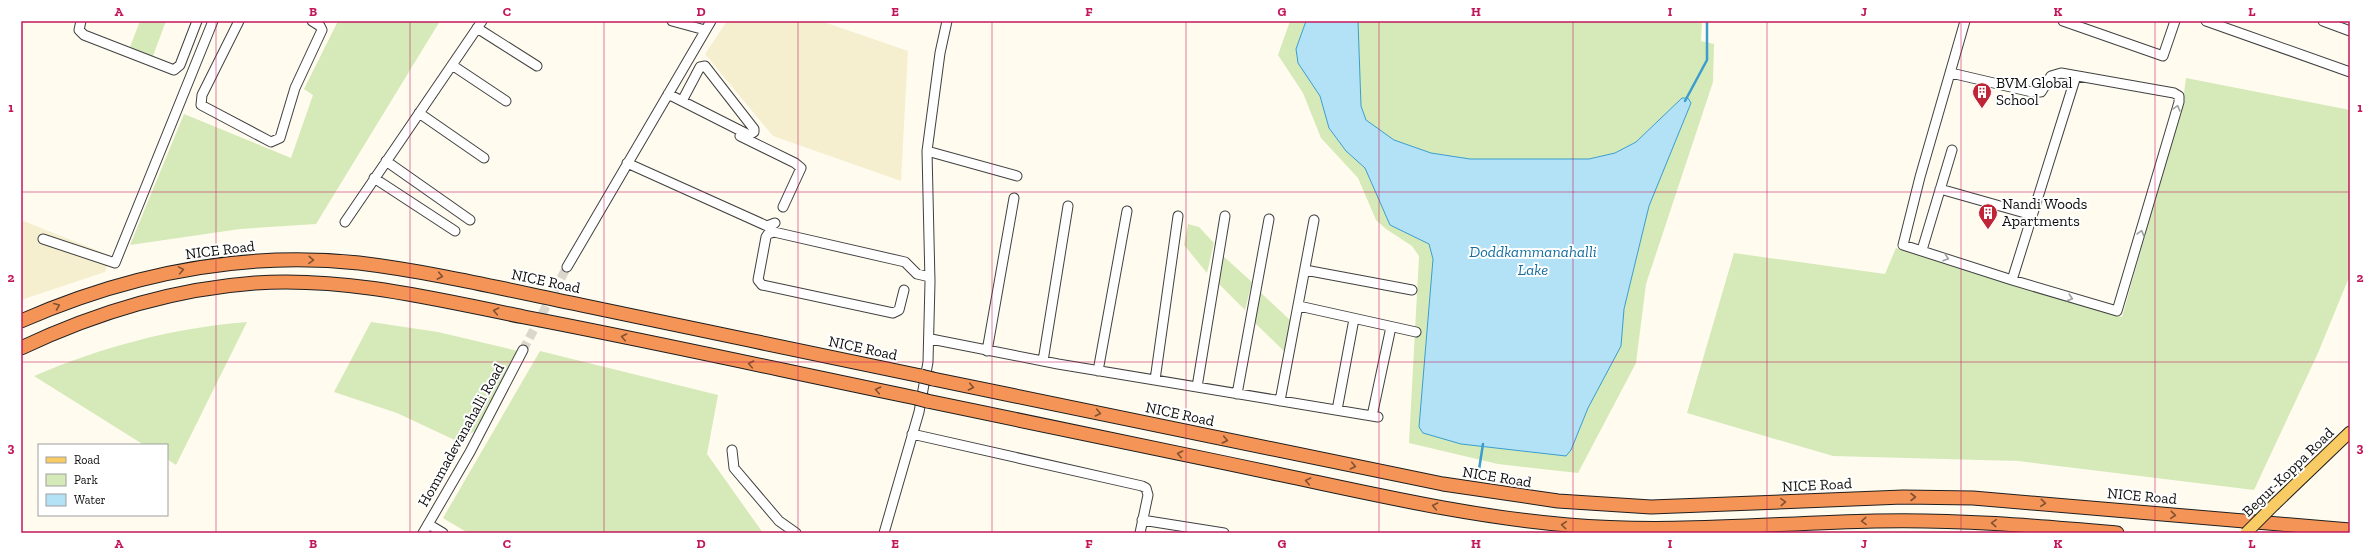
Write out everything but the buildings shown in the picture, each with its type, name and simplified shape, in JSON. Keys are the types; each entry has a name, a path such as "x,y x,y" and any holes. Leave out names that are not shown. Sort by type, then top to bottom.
{"highway":[{"name":"NICE Road","path":"21,321 88,294 154,275 246,262 286,260 325,261 402,270 471,282 927,378 1485,492 1617,506 1728,505 1903,497 1973,498 2350,530"},
{"path":"21,348 93,317 162,298 254,283 322,284 362,287 421,297 1485,516 1603,528 1729,528 1939,520 2117,533"}],"main road":[{"name":"Begur-Koppa Road","path":"2246,533 2350,432"}],"street":[{"path":"81,21 80,30 84,35 174,70 180,65 197,21"},
{"path":"43,239 115,263 213,21"},
{"path":"222,54 233,21"},
{"path":"238,21 202,96 201,105 271,142 278,140 292,104 295,88 322,30 320,26 312,21"},
{"path":"672,21 705,30"},
{"path":"567,267 711,21"},
{"path":"884,533 912,434 928,362 931,339 927,151 940,53 947,21"},
{"path":"1951,73 2032,92 2041,92 2054,73 2174,93 2179,96 2179,102 2118,309 2115,311 2012,280 1903,244 1920,177 1965,21"},
{"path":"2064,21 2163,56 2175,21"},
{"path":"2206,21 2350,72"},
{"path":"2323,21 2350,31"},
{"path":"345,222 479,25 537,66"},
{"path":"452,64 506,102"},
{"path":"666,96 682,101 749,135 754,132 754,129 705,66 700,67 682,101"},
{"path":"2012,280 2076,76"},
{"path":"666,96 799,165 801,172 783,206"},
{"path":"419,113 484,158"},
{"path":"1922,250 1952,150"},
{"path":"927,151 1017,176"},
{"path":"386,161 470,220"},
{"path":"627,164 767,226 775,223"},
{"path":"374,178 455,231"},
{"path":"1940,189 2032,215"},
{"path":"987,351 1014,198"},
{"path":"1043,361 1068,206"},
{"path":"1098,371 1127,211"},
{"path":"1155,380 1178,216"},
{"path":"1197,387 1225,216"},
{"path":"1237,394 1269,219"},
{"path":"1280,401 1314,220"},
{"path":"904,290 899,310 893,313 762,285 758,280 766,237 768,234 774,232 905,262 917,274 930,277"},
{"path":"1305,270 1412,290"},
{"path":"1299,306 1416,332"},
{"path":"1337,410 1354,319"},
{"path":"931,339 987,351 1098,371 1375,417 1391,327"},
{"name":"Hommadevanahalli Road","path":"423,533 470,452 523,350"},
{"path":"912,434 1142,486 1146,488 1148,495 1140,533"},
{"path":"732,450 734,468 779,520 796,533"},
{"path":"1142,520 1224,533"},
{"path":"428,524 443,533"}],"shaded area":[{"path":"727,21 821,21 908,51 901,181 773,136 705,54"},
{"path":"21,220 111,256 105,272 21,300"}],"green space":[{"path":"140,21 166,21 153,56 130,47"},
{"path":"338,21 440,21 316,224 240,229 130,245 184,114 291,158 313,95 304,89"},
{"path":"1290,21 1306,21 1296,49 1298,63 1320,96 1329,128 1346,151 1365,168 1390,225 1429,244 1433,259 1419,427 1423,433 1571,450 1588,408 1621,346 1624,309 1649,206 1691,103 1682,98 1636,142 1615,153 1589,159 1470,159 1431,153 1394,140 1366,120 1361,106 1358,21 1702,21 1701,41 1714,44 1713,82 1646,284 1636,363 1578,473 1498,464 1409,443 1419,256 1412,246 1386,229 1376,220 1358,178 1321,138 1303,93 1278,55"},
{"path":"2186,78 2350,110 2350,275 2318,353 2254,490 2018,461 1833,456 1687,413 1734,253 1885,274 1896,248 2122,317 2183,101"},
{"path":"1188,224 1199,227 1214,243 1207,273 1184,245"},
{"path":"1222,255 1252,282 1245,310 1218,283"},
{"path":"1259,291 1291,321 1285,352 1254,322"},
{"path":"247,322 176,465 168,460 168,444 142,444 34,376 85,356 138,340 219,325"},
{"path":"371,322 438,332 518,351 478,431 467,434 461,443 397,413 334,392"},
{"path":"540,351 718,395 707,454 763,533 468,533 443,518"}],"water":[{"name":"Doddkammanahalli Lake","path":"1306,21 1358,21 1361,106 1366,120 1394,140 1431,153 1470,159 1589,159 1615,153 1636,142 1682,98 1688,98 1691,103 1649,206 1624,309 1621,346 1588,408 1571,450 1566,456 1461,444 1423,433 1419,427 1433,259 1429,244 1390,225 1365,168 1346,151 1329,128 1320,96 1298,63 1296,49"}],"waterway":[{"path":"1685,101 1707,60 1707,21"},
{"path":"1478,476 1483,444"}],"tunnel":[{"path":"523,350 567,267"}],"place":[{"name":"BVM Global School","path":"1982,109"},
{"name":"Nandi Woods Apartments","path":"1988,230"}]}
